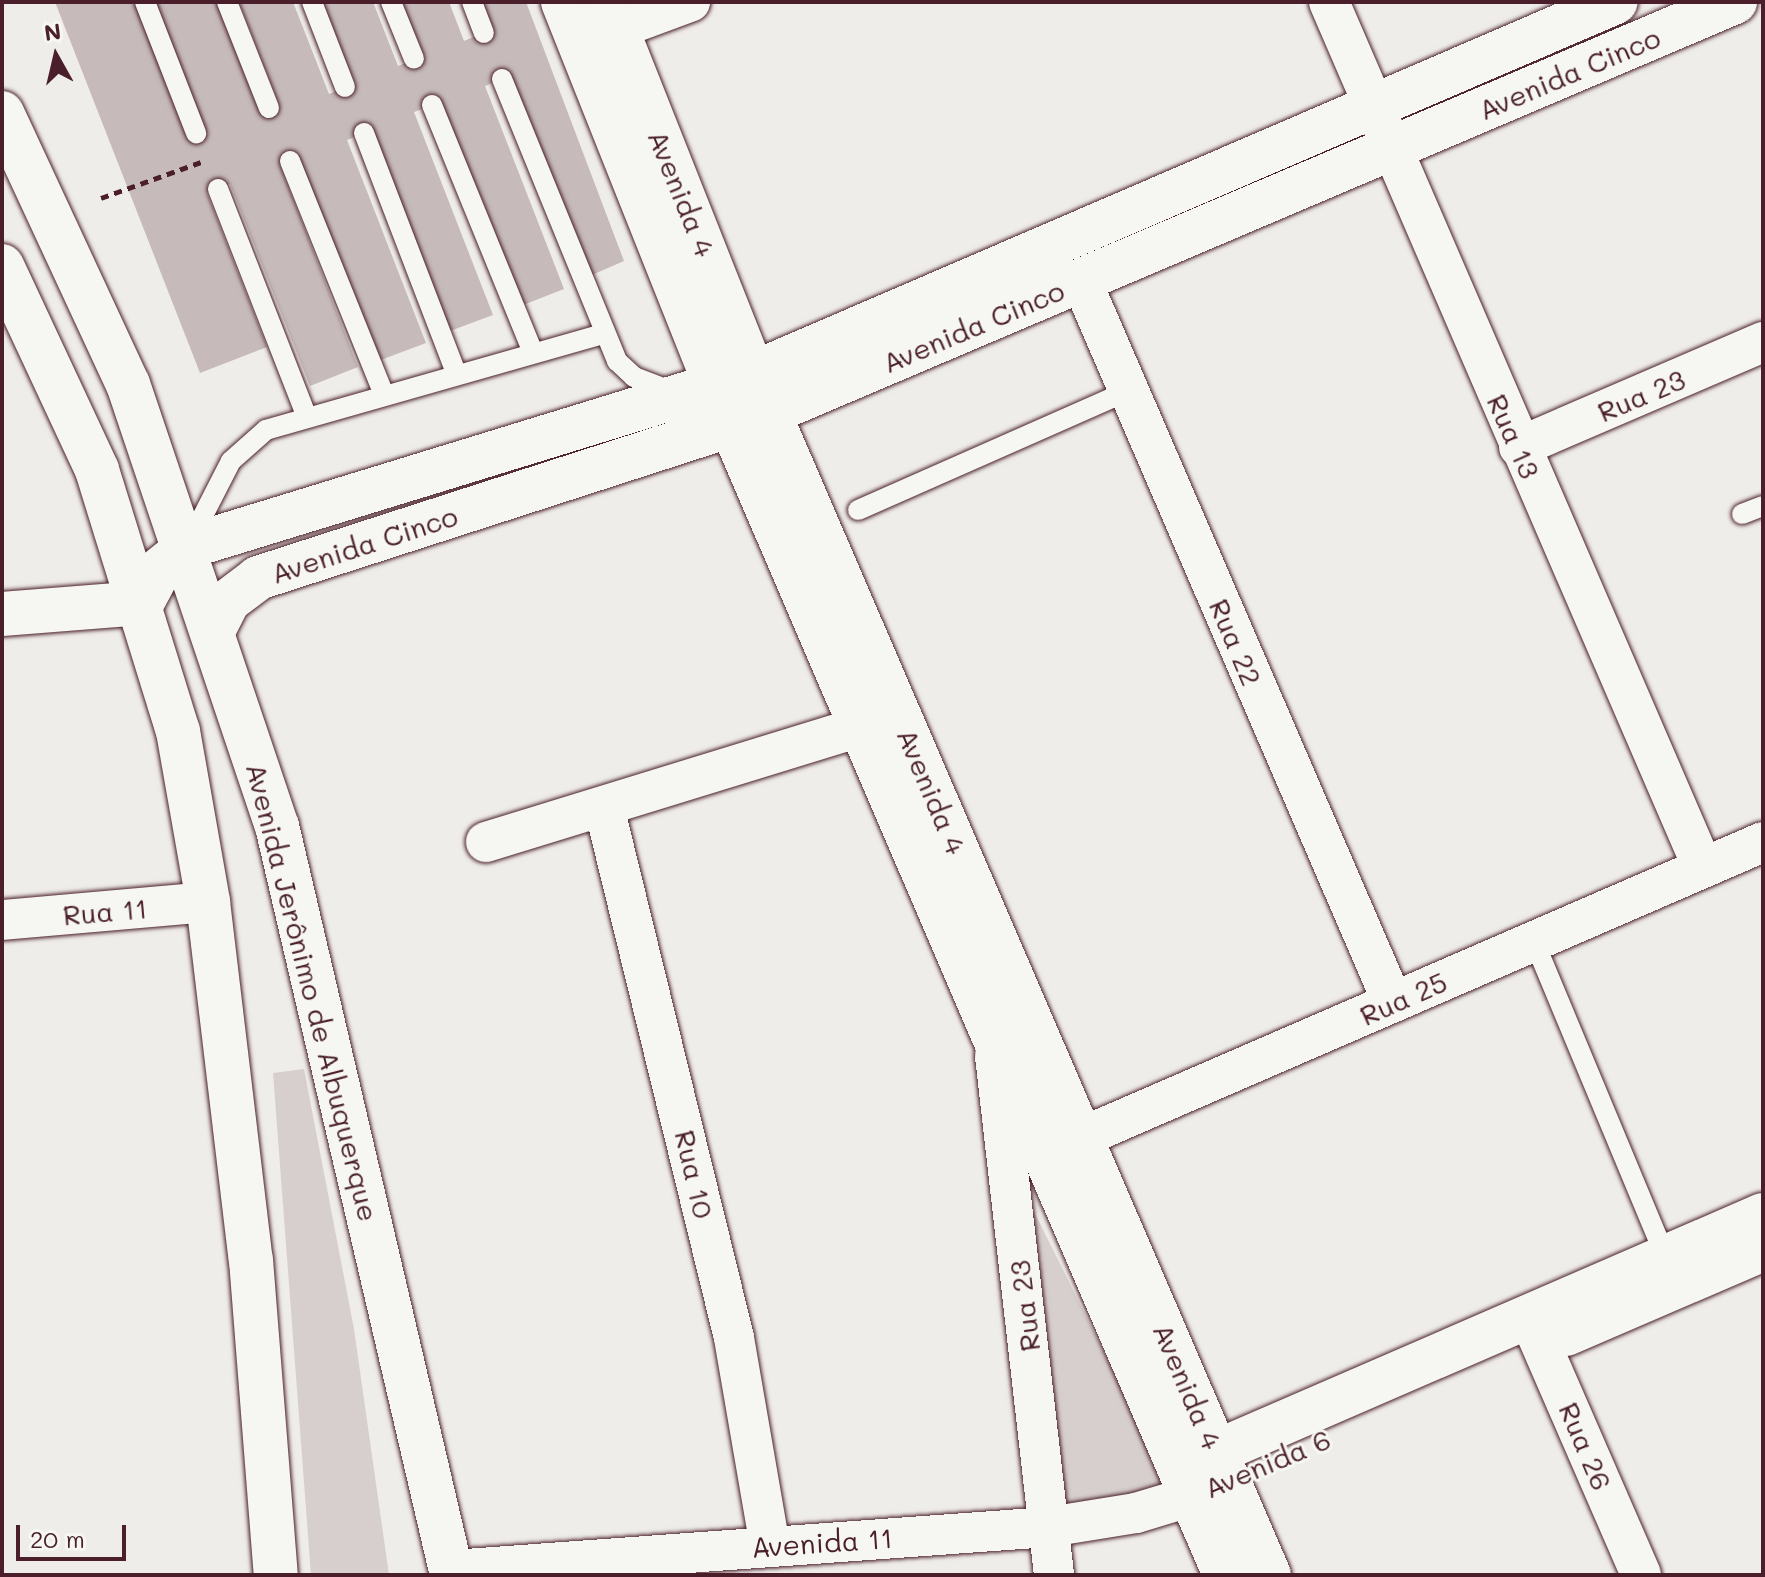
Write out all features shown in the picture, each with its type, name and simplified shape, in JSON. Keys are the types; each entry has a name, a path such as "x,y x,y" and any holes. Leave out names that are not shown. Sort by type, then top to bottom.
{"main road":[{"name":"Avenida 4","path":"563,2 600,25 718,385 751,420 1062,1146 1189,1497 1225,1575"},
{"name":"Avenida Cinco","path":"142,603 160,569 187,547 718,385 1616,2"},
{"name":"Avenida Cinco","path":"214,629 228,601 258,578 751,420 1735,2"},
{"name":"Avenida Jerônimo de Albuquerque","path":"2,113 128,384 187,547 277,826 452,1573"},
{"path":"2,266 70,405 142,603 178,731 208,902 251,1260 276,1575"},
{"name":"Avenida 4","path":"751,420 860,727 993,1036 1062,1146 1222,1466 1269,1575"},
{"path":"2,614 142,603"},
{"name":"Avenida 6","path":"1672,1272 1763,1215"},
{"name":"Avenida 6","path":"1189,1497 1222,1466 1536,1330 1672,1272 1763,1249"}],"street":[{"path":"600,25 690,2"},
{"name":"Rua 13","path":"1329,2 1389,149 1703,868"},
{"name":"Rua 22","path":"1081,280 1393,1003"},
{"name":"Rua 23","path":"1519,447 1763,342"},
{"path":"486,842 860,727"},
{"name":"Rua 10","path":"604,807 734,1338 770,1546"},
{"name":"Rua 25","path":"1062,1146 1763,842"},
{"name":"Rua 11","path":"2,920 208,902"},
{"name":"Rua 23","path":"993,1036 1054,1575"},
{"name":"Rua 26","path":"1536,1330 1641,1575"},
{"name":"Avenida 11","path":"452,1573 770,1546 1049,1527 1136,1513 1189,1497"}],"lane":[{"path":"145,2 196,133"},
{"path":"227,2 269,108"},
{"path":"312,2 345,87"},
{"path":"391,2 414,59"},
{"path":"472,2 484,33"},
{"path":"502,79 602,334 617,361 634,377 718,385"},
{"path":"432,105 533,353"},
{"path":"364,133 457,375"},
{"path":"290,161 384,395"},
{"path":"218,189 307,417"},
{"path":"187,547 240,452 266,430 602,334"},
{"path":"858,510 1128,391"},
{"path":"1742,514 1763,506"},
{"path":"1534,941 1672,1272"}],"path":[{"path":"101,198 207,160"}],"shaded area":[{"path":"304,1069 354,1329 389,1575 311,1575 273,1073"},
{"path":"999,1141 1170,1485 1058,1516"}],"building":[{"path":"55,2 221,2 263,110 279,104 239,2 293,2 329,94 355,83 322,2 373,2 398,66 424,56 402,2 449,2 464,41 490,30 479,2 526,2 624,261 585,278 507,77 485,86 564,289 518,307 439,103 414,112 493,315 450,331 372,130 347,140 426,343 378,361 299,157 280,165 358,367 310,386 230,184 207,193 267,347 200,373"}]}
